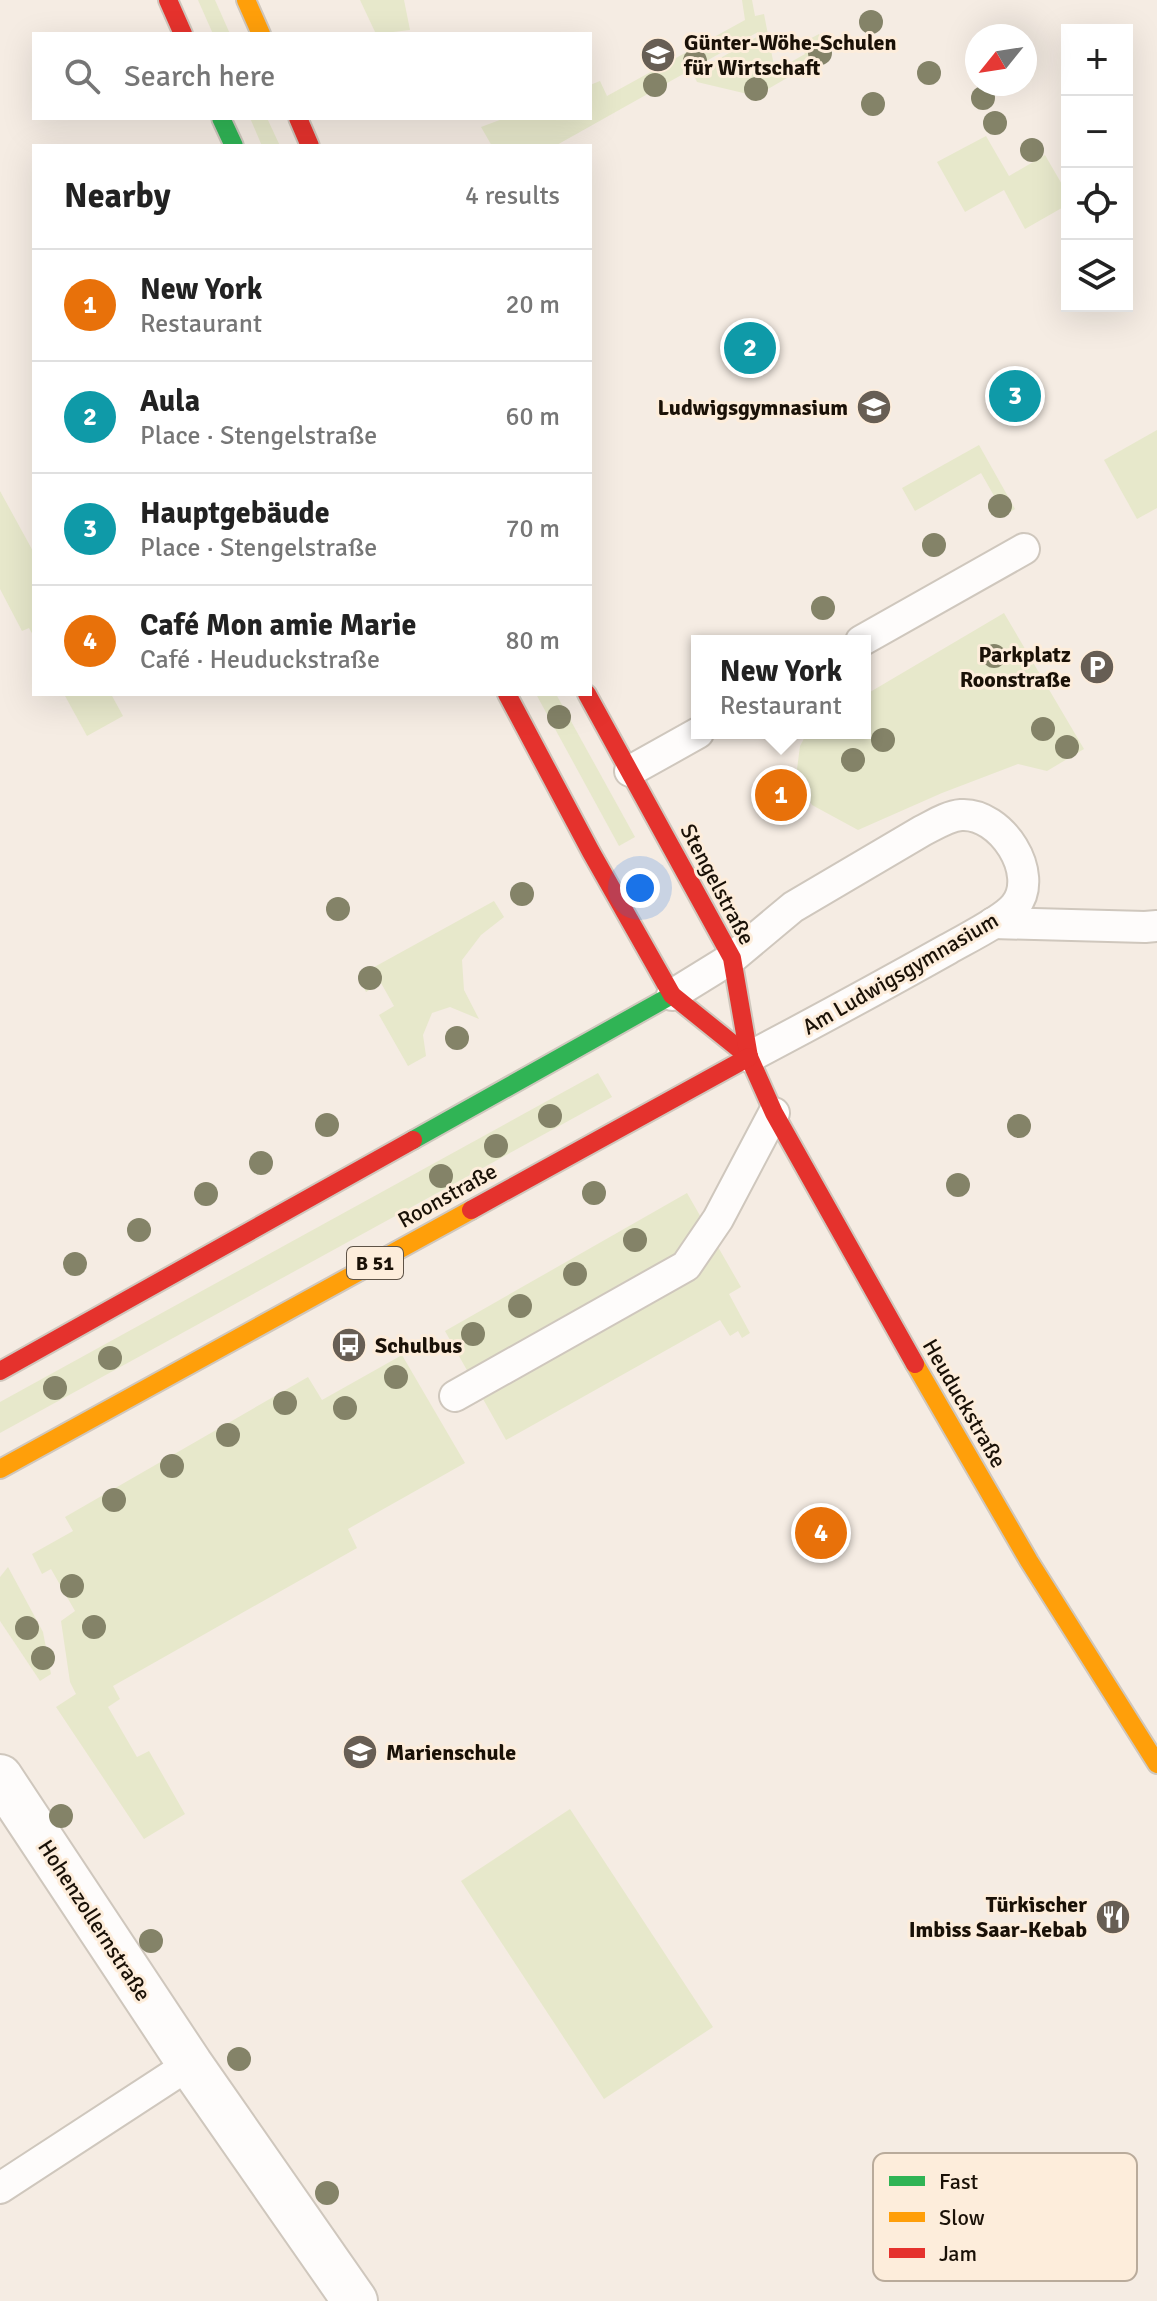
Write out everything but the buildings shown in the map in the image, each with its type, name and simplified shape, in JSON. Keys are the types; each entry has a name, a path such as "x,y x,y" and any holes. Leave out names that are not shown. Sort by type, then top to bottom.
{"main road":[{"path":"168,0 182,32"},
{"path":"246,0 260,32"},
{"path":"222,120 233,144"},
{"path":"299,120 309,144"},
{"path":"508,696 672,995 749,1057"},
{"name":"Stengelstraße","path":"588,696 732,958 749,1057"},
{"path":"0,1371 672,995"},
{"name":"Heuduckstraße","path":"749,1057 774,1113 895,1330 1029,1561 1157,1764"},
{"name":"Roonstraße","path":"0,1469 749,1057"}],"street":[{"name":"Hohenzollernstraße","path":"0,1777 190,2064 355,2301"}],"lane":[{"path":"871,635 1024,549"},
{"path":"630,771 691,737"},
{"name":"Am Ludwigsgymnasium","path":"672,995 732,958 793,907 922,831 962,814 993,823 1015,849 1025,880 1015,906 993,923 749,1057"},
{"path":"993,923 1157,926"},
{"path":"455,1396 686,1266 718,1219 774,1113"},
{"path":"0,2188 190,2064"}],"green space":[{"path":"198,0 215,0 229,32 212,32"},
{"path":"360,0 404,0 410,30 375,32"},
{"path":"742,0 752,0 755,16 764,14 775,71 805,54 800,44 819,34 830,53 756,96 697,82 693,74 760,35 758,32 559,144 491,144 481,127 500,120 592,120 592,84 600,81 607,96 745,20"},
{"path":"251,120 268,120 279,144 261,144"},
{"path":"986,136 1009,176 1045,155 1061,183 1061,208 1025,229 1004,190 965,212 937,162"},
{"path":"1157,430 1157,508 1137,519 1104,460"},
{"path":"979,445 1015,509 1005,515 981,473 915,511 902,488"},
{"path":"0,491 32,549 32,633 29,628 22,631 0,589"},
{"path":"1004,613 1084,749 1047,771 1018,764 858,830 812,805 796,777 804,739 871,739 871,691"},
{"path":"65,696 112,696 123,716 87,736"},
{"path":"537,696 557,696 635,837 619,846"},
{"path":"494,901 504,917 481,935 462,960 464,990 479,1019 450,1007 432,1013 423,1035 426,1056 408,1066 379,1015 394,1006 381,983 366,992 358,976"},
{"path":"598,1073 612,1097 0,1433 0,1402"},
{"path":"687,1193 741,1287 729,1294 750,1333 742,1338 738,1331 730,1336 720,1320 506,1440 445,1331"},
{"path":"402,1355 465,1463 348,1529 357,1548 113,1686 120,1699 108,1707 137,1757 149,1751 185,1814 144,1839 56,1707 76,1694 70,1682 61,1621 75,1611 51,1569 42,1574 32,1554 73,1531 65,1517 308,1377 322,1400"},
{"path":"8,1567 43,1632 51,1674 40,1681 0,1621 0,1577"},
{"path":"570,1809 713,2027 604,2099 461,1881"}],"traffic: fast":[{"path":"222,120 233,144"},
{"path":"413,1140 672,995"}],"traffic: slow":[{"path":"246,0 260,32"},
{"path":"0,1469 471,1210"},
{"path":"915,1364 1029,1561 1157,1764"}],"traffic: jam":[{"path":"168,0 182,32"},
{"path":"299,120 309,144"},
{"path":"508,696 672,995 749,1057"},
{"path":"588,696 732,958 749,1057"},
{"path":"749,1057 774,1113 915,1364"},
{"path":"471,1210 749,1057"},
{"path":"0,1371 413,1140"}],"place":[{"name":"Günter-Wöhe-Schulen für Wirtschaft","path":"658,55"},
{"name":"Aula","path":"750,348"},
{"name":"Hauptgebäude","path":"1015,396"},
{"name":"Ludwigsgymnasium","path":"874,407"},
{"name":"Parkplatz Roonstraße","path":"1097,667"},
{"name":"New York","path":"781,795"},
{"name":"Schulbus","path":"349,1345"},
{"name":"Café Mon amie Marie","path":"821,1533"},
{"name":"Marienschule","path":"360,1752"},
{"name":"Türkischer Imbiss Saar-Kebab","path":"1113,1917"}]}
